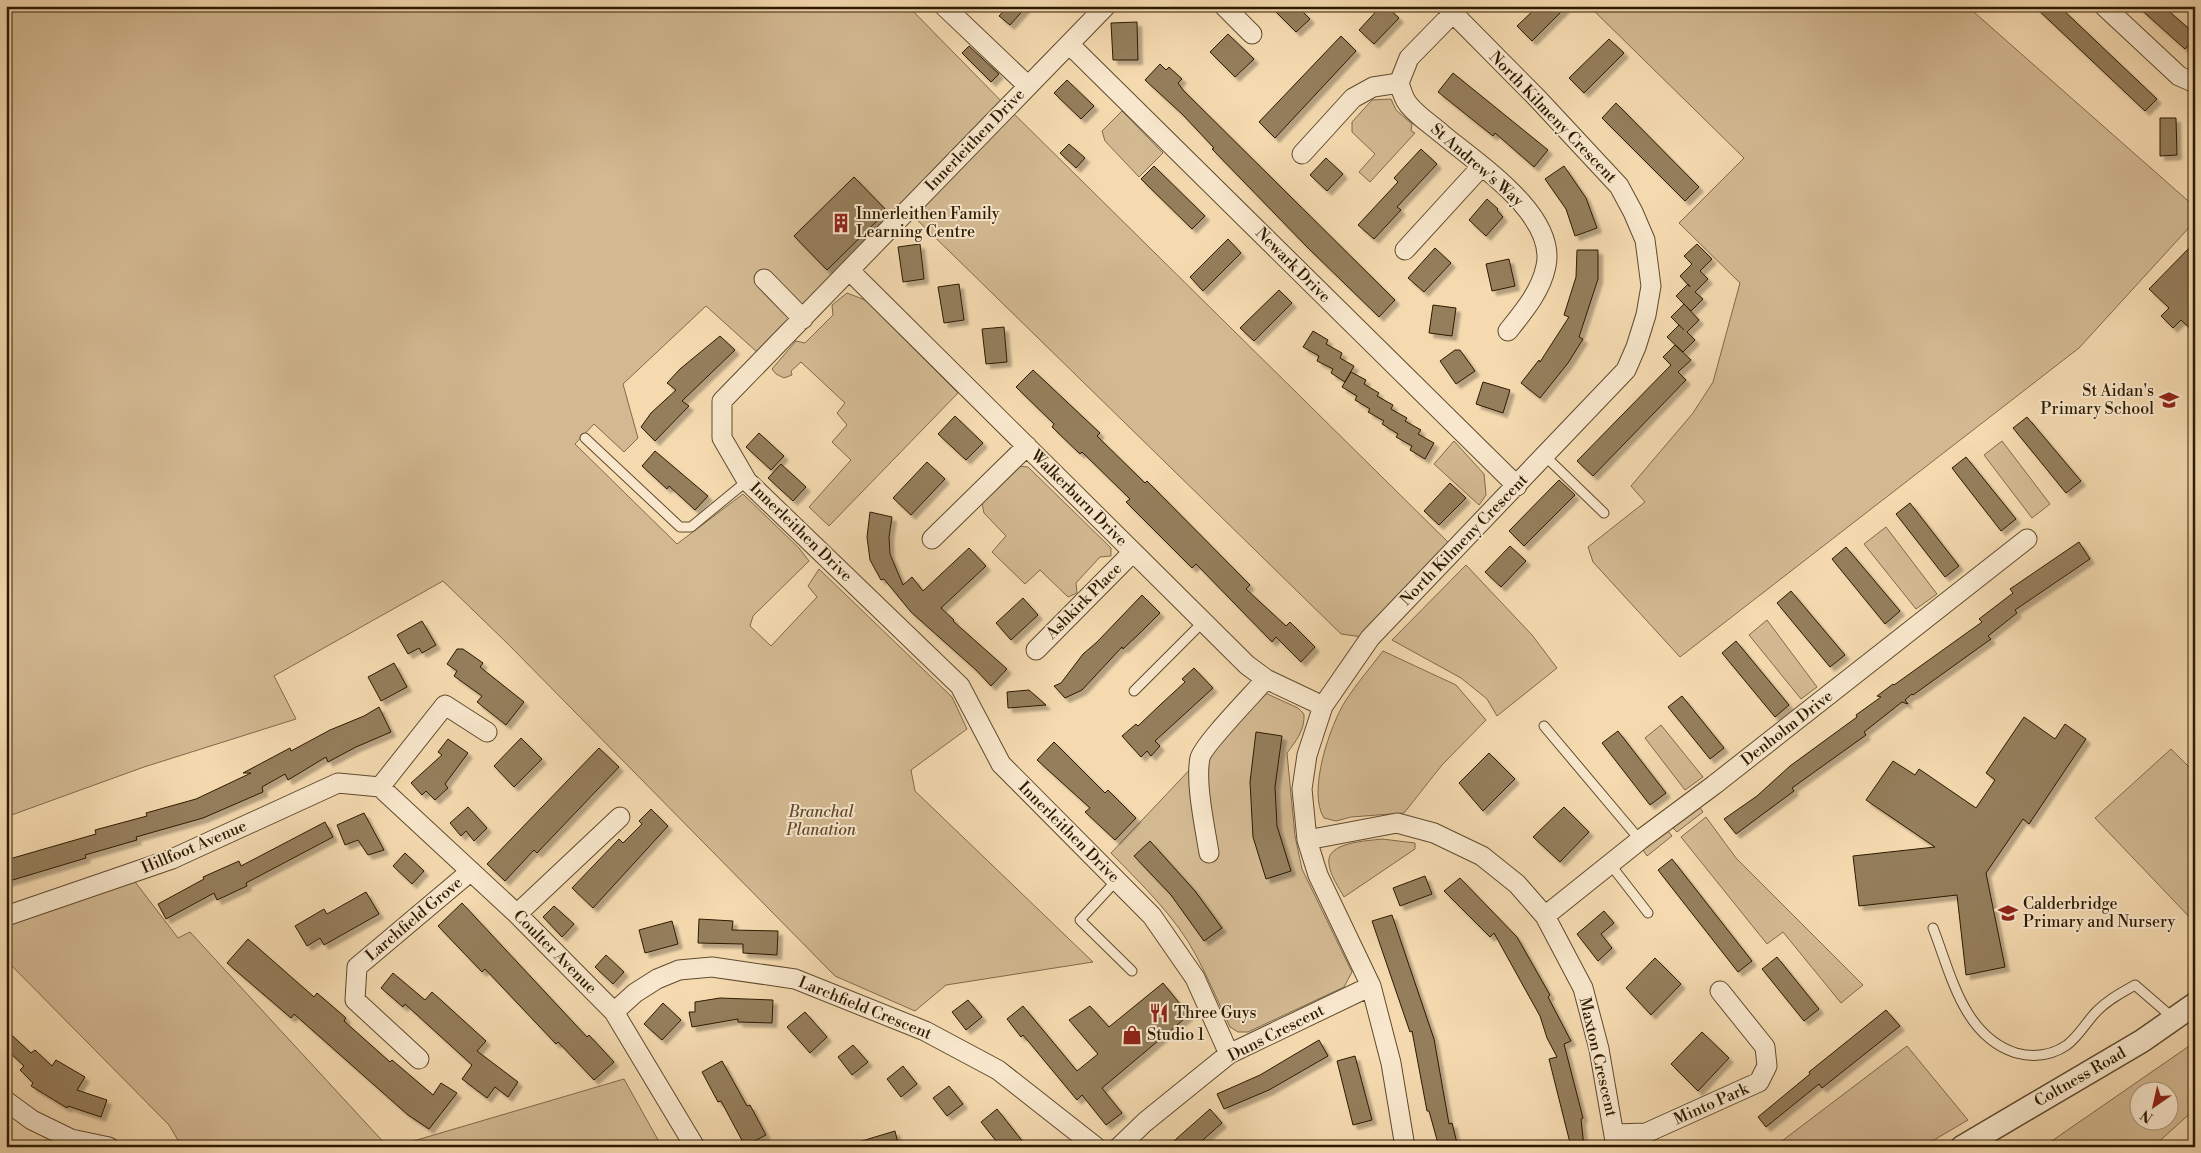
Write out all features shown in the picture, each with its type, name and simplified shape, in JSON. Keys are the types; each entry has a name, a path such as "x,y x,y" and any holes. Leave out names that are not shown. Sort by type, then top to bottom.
{"street":[{"path":"944,6 1028,86"},
{"name":"Innerleithen Drive","path":"1106,6 722,401 722,438 747,481 960,686 1001,764 1152,916 1195,978 1229,1054"},
{"path":"1224,6 1252,34"},
{"path":"2104,6 2179,76 2195,83"},
{"path":"1302,154 1359,94 1372,87 1399,83 1409,58 1449,10"},
{"name":"North Kilmeny Crescent","path":"1405,1147 1391,1063 1371,986 1318,875 1307,840 1302,789 1307,756 1322,706 1370,638 1626,370 1636,348 1651,286 1645,240 1619,186 1538,99 1449,10"},
{"name":"Newark Drive","path":"1069,44 1517,486"},
{"name":"St Andrew's Way","path":"1399,83 1406,101 1520,200 1541,229 1546,247 1546,265 1540,284 1532,301 1508,331"},
{"path":"1405,250 1481,167"},
{"name":"Walkerburn Drive","path":"850,271 1247,665 1266,679 1322,706"},
{"path":"764,280 803,319"},
{"path":"932,539 1027,446"},
{"name":"Denholm Drive","path":"1545,916 2027,539"},
{"name":"Ashkirk Place","path":"1036,650 1133,552"},
{"path":"1209,853 1199,770 1200,756 1266,679"},
{"path":"380,787 446,705 486,732"},
{"name":"Hillfoot Avenue","path":"6,916 172,859 338,783 380,787"},
{"name":"Coulter Avenue","path":"380,787 517,914 614,1012 695,1147"},
{"path":"517,914 620,817"},
{"name":"Maxton Crescent","path":"1307,840 1397,823 1434,833 1482,856 1518,884 1545,916 1582,988 1599,1049 1616,1140"},
{"name":"Larchfield Grove","path":"419,1059 355,1000 357,967 471,871"},
{"name":"Larchfield Crescent","path":"614,1012 635,993 657,979 679,970 712,967 795,979 925,1031 998,1070 1096,1147"},
{"name":"Duns Crescent","path":"1119,1147 1145,1122 1229,1054 1371,986"},
{"name":"Minto Park","path":"1616,1140 1646,1133 1759,1082 1767,1066 1765,1047 1720,991"},
{"name":"Coltness Road","path":"1962,1147 2142,1042 2195,1004"},
{"path":"6,1101 32,1120 71,1139 108,1147"}],"lane":[{"path":"585,438 680,527 691,527 747,481"},
{"path":"1545,456 1604,513"},
{"path":"1134,691 1203,622"},
{"path":"1544,726 1640,840"},
{"path":"1610,864 1648,912"},
{"path":"1116,880 1080,920 1132,971"},
{"path":"1933,928 1951,981 1959,994 1964,1009 1992,1041 2006,1049 2035,1056 2053,1053 2068,1044 2097,1011 2114,996 2135,985 2175,1020"}],"green space":[{"name":"Branchal Planation","path":"6,6 908,6 1007,107 1454,548 1370,638 1341,634 907,210 887,217 757,352 706,306 623,384 638,438 624,452 594,424 575,444 677,544 743,494 799,548 809,561 753,616 750,626 771,646 817,597 808,586 819,569 952,697 967,729 911,770 915,791 1093,962 946,985 915,1011 835,976 508,644 443,581 274,676 296,719 144,767 6,817"},
{"path":"1589,6 1967,6 2195,207 2195,221 2079,348 1680,657 1593,562 1588,547 1645,502 1631,486 1693,413 1713,382 1740,283 1679,223 1744,158"},
{"path":"1391,99 1396,110 1412,124 1411,131 1415,133 1370,182 1359,172 1375,154 1352,132 1352,122 1372,100"},
{"path":"1122,111 1163,153 1139,177 1105,141 1102,131"},
{"path":"847,293 865,300 958,393 829,526 809,507 851,460 832,442 847,425 837,413 845,403 801,362 791,371 792,375 784,378 776,374 772,369 796,341 805,343 833,315 832,305"},
{"path":"1454,441 1484,474 1486,495 1479,505 1434,464"},
{"path":"2002,441 2050,504 2032,518 1984,455"},
{"path":"1018,466 1028,467 1111,548 1111,556 1100,557 1076,583 1077,593 1068,597 1040,570 1025,584 992,552 1006,536 984,513 982,503"},
{"path":"1886,527 1937,594 1916,609 1864,544"},
{"path":"1466,565 1532,635 1557,668 1497,716 1487,699 1461,678 1392,640"},
{"path":"1767,620 1817,687 1801,699 1749,635"},
{"path":"1383,651 1456,685 1486,720 1442,765 1404,813 1351,817 1336,821 1324,818 1319,806 1319,776 1333,725 1346,700"},
{"path":"1263,692 1298,708 1304,714 1303,725 1297,740 1287,753 1295,836 1302,869 1352,972 1344,987 1248,1032 1238,1032 1230,1027 1189,942 1158,902 1111,853"},
{"path":"1661,725 1703,777 1685,790 1645,738"},
{"path":"2171,749 2195,773 2195,923 2095,818"},
{"path":"1699,806 1703,812 1677,832 1673,828"},
{"path":"1706,817 1736,858 1863,985 1841,1003 1783,932 1767,944 1681,837"},
{"path":"1668,831 1672,836 1647,856 1643,850"},
{"path":"1382,839 1415,843 1415,849 1344,897 1331,873 1329,864 1333,851 1348,844"},
{"path":"129,874 178,938 190,932 388,1147 182,1147 169,1125 6,960 6,916"},
{"path":"2195,1042 2195,1109 2178,1124 2178,1080 2140,1080"},
{"path":"1907,1046 1968,1120 1922,1147 1774,1147"},
{"path":"624,1079 662,1147 393,1147"},
{"path":"2128,1088 2128,1130 2172,1130 2153,1147 2043,1147"}],"building":[{"path":"1008,6 1027,6 1010,25 999,16"},
{"path":"1270,6 1297,6 1310,19 1296,32"},
{"path":"1381,6 1386,6 1399,18 1374,44 1359,30"},
{"path":"1538,6 1567,6 1532,41 1517,26"},
{"path":"2034,6 2059,6 2157,99 2145,111"},
{"path":"2137,6 2163,6 2195,34 2195,38 2185,49"},
{"path":"1137,22 1138,60 1113,60 1111,23"},
{"path":"1228,34 1254,59 1235,77 1210,52"},
{"path":"1341,36 1356,51 1275,138 1259,122"},
{"path":"1609,39 1624,53 1584,93 1569,78"},
{"path":"969,46 999,74 991,82 962,53"},
{"path":"1160,64 1166,70 1169,67 1182,79 1178,83 1183,90 1395,300 1379,317 1308,248 1212,149 1214,148 1182,114 1145,80"},
{"path":"1453,73 1548,150 1534,167 1495,133 1493,136 1438,92"},
{"path":"1067,80 1094,106 1081,119 1054,93"},
{"path":"1616,103 1699,187 1685,201 1602,118"},
{"path":"2160,118 2176,118 2177,155 2160,156"},
{"path":"1069,144 1085,158 1076,168 1060,153"},
{"path":"1421,149 1437,164 1397,207 1401,210 1374,239 1358,225 1398,182 1394,178"},
{"path":"1326,158 1343,174 1327,191 1310,175"},
{"path":"1154,166 1205,216 1192,229 1141,179"},
{"path":"1564,166 1586,198 1597,228 1575,236 1566,209 1545,179"},
{"name":"Innerleithen Family Learning Centre","path":"854,177 887,211 827,270 794,236"},
{"path":"1487,199 1498,209 1503,217 1486,236 1469,220"},
{"path":"1228,239 1241,253 1203,291 1190,277"},
{"path":"2195,242 2195,333 2181,320 2173,328 2161,316 2169,308 2149,289"},
{"path":"920,244 924,279 903,282 898,247"},
{"path":"1697,244 1712,259 1700,271 1708,279 1695,292 1703,299 1691,311 1676,296 1688,284 1680,276 1692,264 1684,256"},
{"path":"1435,248 1451,263 1424,292 1408,278"},
{"path":"1577,250 1598,250 1598,279 1579,337 1583,339 1568,363 1540,398 1521,383 1539,360 1540,362 1569,317 1564,315 1576,277"},
{"path":"1509,259 1515,286 1492,291 1486,264"},
{"path":"959,284 964,320 944,323 938,287"},
{"path":"1279,290 1292,303 1254,341 1240,328"},
{"path":"1684,304 1699,320 1687,332 1695,340 1683,352 1667,337 1679,325 1671,317"},
{"path":"1433,305 1456,308 1452,336 1429,333"},
{"path":"1004,327 1007,362 986,364 982,329"},
{"path":"1313,331 1328,340 1326,344 1342,353 1340,358 1354,366 1345,382 1331,373 1333,369 1317,361 1319,356 1303,347"},
{"path":"720,336 735,350 682,401 689,406 655,441 641,427 651,413 676,390 667,383 680,369"},
{"path":"1675,345 1691,360 1678,372 1686,380 1593,476 1577,461 1671,365 1663,357"},
{"path":"1455,350 1460,350 1475,371 1456,384 1440,361"},
{"path":"1033,370 1100,433 1097,436 1145,483 1147,481 1250,585 1246,589 1286,626 1290,622 1315,647 1301,662 1276,637 1272,642 1196,564 1192,568 1126,502 1130,499 1082,452 1080,454 1052,427 1054,424 1016,387"},
{"path":"1351,372 1366,380 1364,384 1379,393 1377,396 1393,405 1391,409 1407,418 1405,421 1421,430 1418,434 1434,443 1425,459 1410,450 1412,446 1396,437 1398,434 1382,424 1384,421 1368,412 1370,409 1355,400 1357,396 1342,387"},
{"path":"1483,382 1510,390 1503,413 1476,404"},
{"path":"955,416 983,443 966,460 938,434"},
{"path":"2027,417 2081,481 2066,493 2013,428"},
{"path":"759,433 784,456 771,470 746,447"},
{"path":"655,451 708,496 695,510 669,486 667,489 642,466"},
{"path":"1966,457 2016,519 2001,531 1952,468"},
{"path":"927,462 945,479 911,515 893,498"},
{"path":"781,464 806,487 793,501 768,478"},
{"path":"1559,480 1575,495 1524,546 1509,531"},
{"path":"1450,483 1466,498 1439,525 1424,511"},
{"path":"1910,503 1959,566 1945,577 1896,514"},
{"path":"870,512 892,517 889,537 890,554 903,585 912,577 923,591 969,548 986,566 941,608 1007,669 991,686 976,670 911,612 884,579 881,580 870,560 867,537"},
{"path":"2079,542 2090,559 2015,610 2017,613 1988,636 1991,639 1912,694 1905,700 1908,704 1902,702 1864,732 1866,735 1792,788 1794,791 1736,834 1724,819 1757,796 1790,766 1881,697 1877,696 1982,622 1979,619 2013,593 2010,589"},
{"path":"1510,546 1526,561 1501,587 1485,572"},
{"path":"1846,547 1900,611 1885,624 1832,559"},
{"path":"1791,591 1845,655 1830,667 1777,603"},
{"path":"1142,595 1160,613 1123,649 1122,647 1082,690 1065,698 1054,686 1061,683 1083,654"},
{"path":"1023,598 1038,615 1011,640 996,623"},
{"path":"422,621 436,645 422,653 419,648 408,654 397,635"},
{"path":"1736,641 1789,705 1775,717 1722,653"},
{"path":"457,649 463,649 483,663 480,667 524,702 506,725 477,702 482,696 454,676 457,671 447,664"},
{"path":"394,663 407,687 381,701 368,677"},
{"path":"1194,668 1213,688 1155,741 1160,746 1151,756 1147,751 1141,757 1122,736 1136,724 1138,726 1185,682 1182,679"},
{"path":"1029,690 1046,705 1008,708 1007,692"},
{"path":"1682,696 1724,748 1710,759 1668,707"},
{"path":"379,707 391,732 356,747 328,762 326,757 288,780 285,774 262,787 263,792 203,818 136,837 137,840 85,855 86,858 6,882 6,860 96,834 95,830 147,816 146,813 196,799 251,773 243,773 290,748 291,751"},
{"path":"2024,717 2055,739 2065,724 2086,739 2029,824 2023,819 1986,873 2005,967 1966,975 1957,895 1859,906 1853,856 1935,847 1866,800 1893,761 1915,775 1919,769 1976,808 1995,780 1986,773"},
{"path":"1618,731 1666,793 1650,805 1602,743"},
{"path":"1256,732 1282,736 1275,787 1277,826 1291,871 1266,879 1253,837 1250,782"},
{"path":"521,738 542,759 514,787 494,766"},
{"path":"448,739 468,753 445,784 448,788 435,800 426,791 422,795 411,783 442,755 438,752"},
{"path":"1054,742 1105,793 1108,790 1136,818 1115,840 1085,812 1090,808 1037,760"},
{"path":"599,748 619,767 537,853 534,850 505,881 487,864"},
{"path":"1489,753 1515,779 1483,811 1459,783"},
{"path":"468,807 487,828 474,841 466,831 461,836 450,823"},
{"path":"1564,807 1589,832 1560,862 1533,837"},
{"path":"651,809 668,826 593,908 572,888 619,839 623,843 642,824 639,821"},
{"path":"364,813 384,850 368,855 358,840 345,845 337,825"},
{"path":"325,822 333,837 246,883 247,886 217,900 214,893 166,919 158,904 204,879 203,877 239,861 241,866"},
{"path":"1150,841 1195,891 1222,928 1204,941 1171,895 1134,856"},
{"path":"405,853 424,871 412,884 393,866"},
{"path":"1672,859 1752,961 1738,972 1658,870"},
{"path":"1425,876 1432,894 1400,906 1393,888"},
{"path":"1460,878 1517,937 1550,995 1548,997 1571,1041 1564,1044 1583,1118 1581,1119 1584,1147 1571,1147 1549,1059 1557,1057 1547,1038 1540,1016 1494,933 1490,937 1444,891"},
{"path":"366,892 379,914 324,945 320,938 307,946 295,926 324,909 327,914"},
{"path":"462,903 587,1037 589,1035 614,1062 594,1080 558,1042 556,1044 485,969 482,972 438,926"},
{"path":"554,906 574,924 562,937 543,917"},
{"path":"1604,911 1614,923 1601,934 1612,948 1598,961 1577,934"},
{"path":"1392,915 1434,1039 1449,1124 1452,1123 1458,1147 1439,1147 1429,1111 1427,1111 1412,1031 1410,1032 1372,921"},
{"path":"699,919 733,921 732,930 778,931 777,955 743,953 743,944 698,943"},
{"path":"672,921 678,944 645,953 639,930"},
{"path":"248,939 314,997 317,993 346,1018 344,1021 390,1062 392,1060 433,1095 441,1083 457,1093 429,1129 408,1115 294,1014 291,1018 227,963"},
{"path":"606,955 624,972 613,984 595,967"},
{"path":"1777,957 1819,1009 1804,1021 1762,969"},
{"path":"1655,958 1681,984 1651,1015 1626,988"},
{"path":"393,973 425,1000 432,992 486,1041 477,1051 518,1082 508,1097 495,1087 487,1098 462,1079 472,1065 405,1004 403,1007 381,988"},
{"path":"1163,983 1189,1015 1102,1088 1122,1113 1106,1125 1082,1095 1077,1100 1023,1035 1021,1037 1007,1019 1023,1006 1077,1071 1098,1054 1069,1020 1090,1006 1109,1027"},
{"path":"720,998 773,1000 772,1023 738,1022 738,1019 692,1027 689,1012 695,1012 695,1002"},
{"path":"968,1000 982,1017 966,1030 952,1012"},
{"path":"663,1003 681,1020 662,1040 644,1024"},
{"path":"1886,1010 1900,1026 1822,1088 1819,1084 1766,1127 1758,1117 1810,1074 1809,1072"},
{"path":"805,1012 827,1037 810,1053 787,1027"},
{"path":"6,1030 31,1053 35,1050 52,1066 56,1060 85,1077 77,1090 107,1100 101,1117 68,1106 67,1108 31,1086 33,1083 20,1070 24,1066 6,1049"},
{"path":"1702,1032 1729,1058 1698,1091 1671,1064"},
{"path":"1319,1040 1328,1056 1269,1090 1224,1109 1217,1094 1260,1075"},
{"path":"853,1045 868,1062 852,1075 838,1057"},
{"path":"1355,1056 1372,1120 1353,1125 1337,1061"},
{"path":"722,1061 747,1106 750,1105 766,1135 745,1146 721,1101 718,1102 702,1072"},
{"path":"903,1066 917,1084 901,1097 887,1079"},
{"path":"949,1086 963,1104 947,1116 933,1098"},
{"path":"997,1109 1027,1147 1001,1147 981,1122"},
{"path":"1210,1109 1222,1123 1195,1147 1167,1147"},
{"path":"895,1131 899,1147 856,1147 855,1143"}],"place":[{"name":"Innerleithen Family Learning Centre","path":"841,223"},
{"name":"St Aidan's Primary School","path":"2169,400"},
{"name":"Calderbridge Primary and Nursery","path":"2008,913"},
{"name":"Three Guys","path":"1159,1013"},
{"name":"Studio 1","path":"1132,1035"}]}
